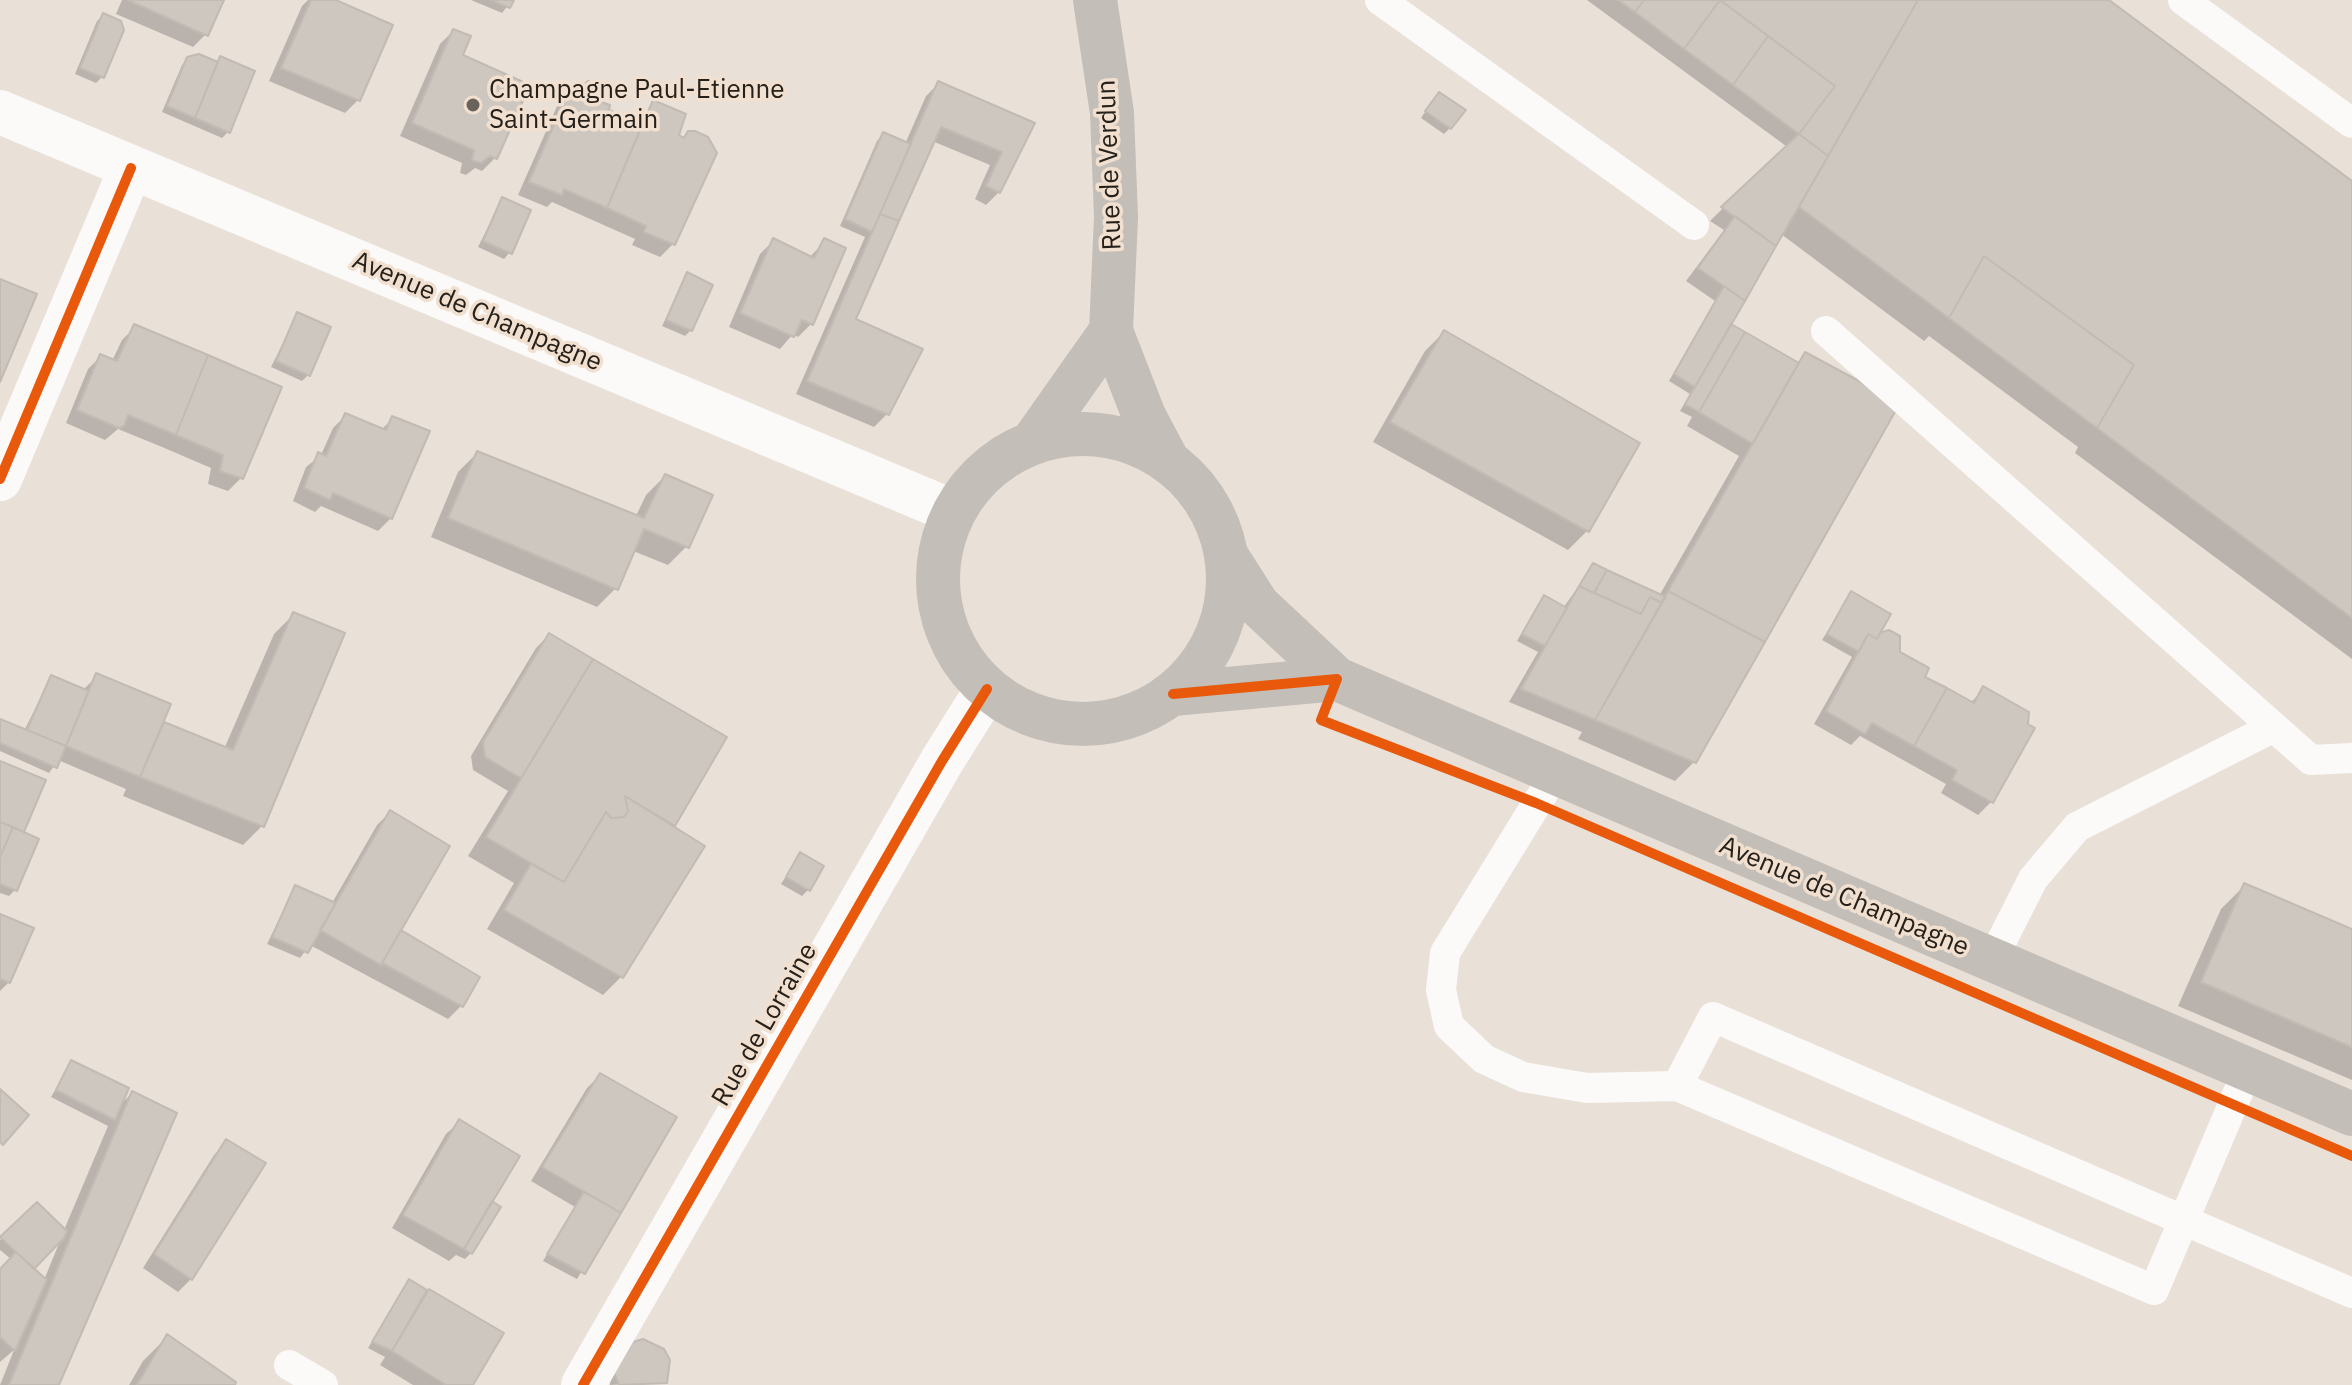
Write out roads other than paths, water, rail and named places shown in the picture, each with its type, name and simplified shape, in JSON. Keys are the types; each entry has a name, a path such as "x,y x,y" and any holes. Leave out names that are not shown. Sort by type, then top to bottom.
{"main road":[{"name":"Rue de Verdun","path":"1095,0 1112,113 1116,217 1111,331 1144,416 1168,461"},
{"path":"1032,443 1111,331"},
{"path":"1066,434 1102,435 1137,444 1168,461 1196,487 1210,510 1228,558 1228,596 1219,633 1201,667 1173,694 1139,714 1100,724 1059,724 1021,712 987,689 956,652 940,606 938,558 954,512 974,483 1000,460 1032,443 1066,434"},
{"name":"Avenue de Champagne","path":"1228,558 1258,605 1337,679 2352,1114"},
{"name":"Avenue de Champagne","path":"1173,694 1337,679"}],"street":[{"name":"Avenue de Champagne","path":"0,112 954,512"},
{"path":"0,479 131,168"},
{"name":"Rue de Lorraine","path":"583,1385 942,761 987,689"}],"lane":[{"path":"1380,0 1694,225"},
{"path":"2183,0 2352,123"},
{"path":"1826,331 2311,760 2352,758"},
{"path":"1992,960 2033,879 2077,827 2274,727"},
{"path":"1555,774 1445,953 1441,990 1449,1026 1484,1059 1523,1077 1587,1088 1677,1086 2154,1290 2248,1069"},
{"path":"1677,1086 1713,1017 2352,1293"},
{"path":"289,1365 323,1385"}],"place":[{"name":"Champagne Paul-Etienne Saint-Germain","path":"473,105"}]}
